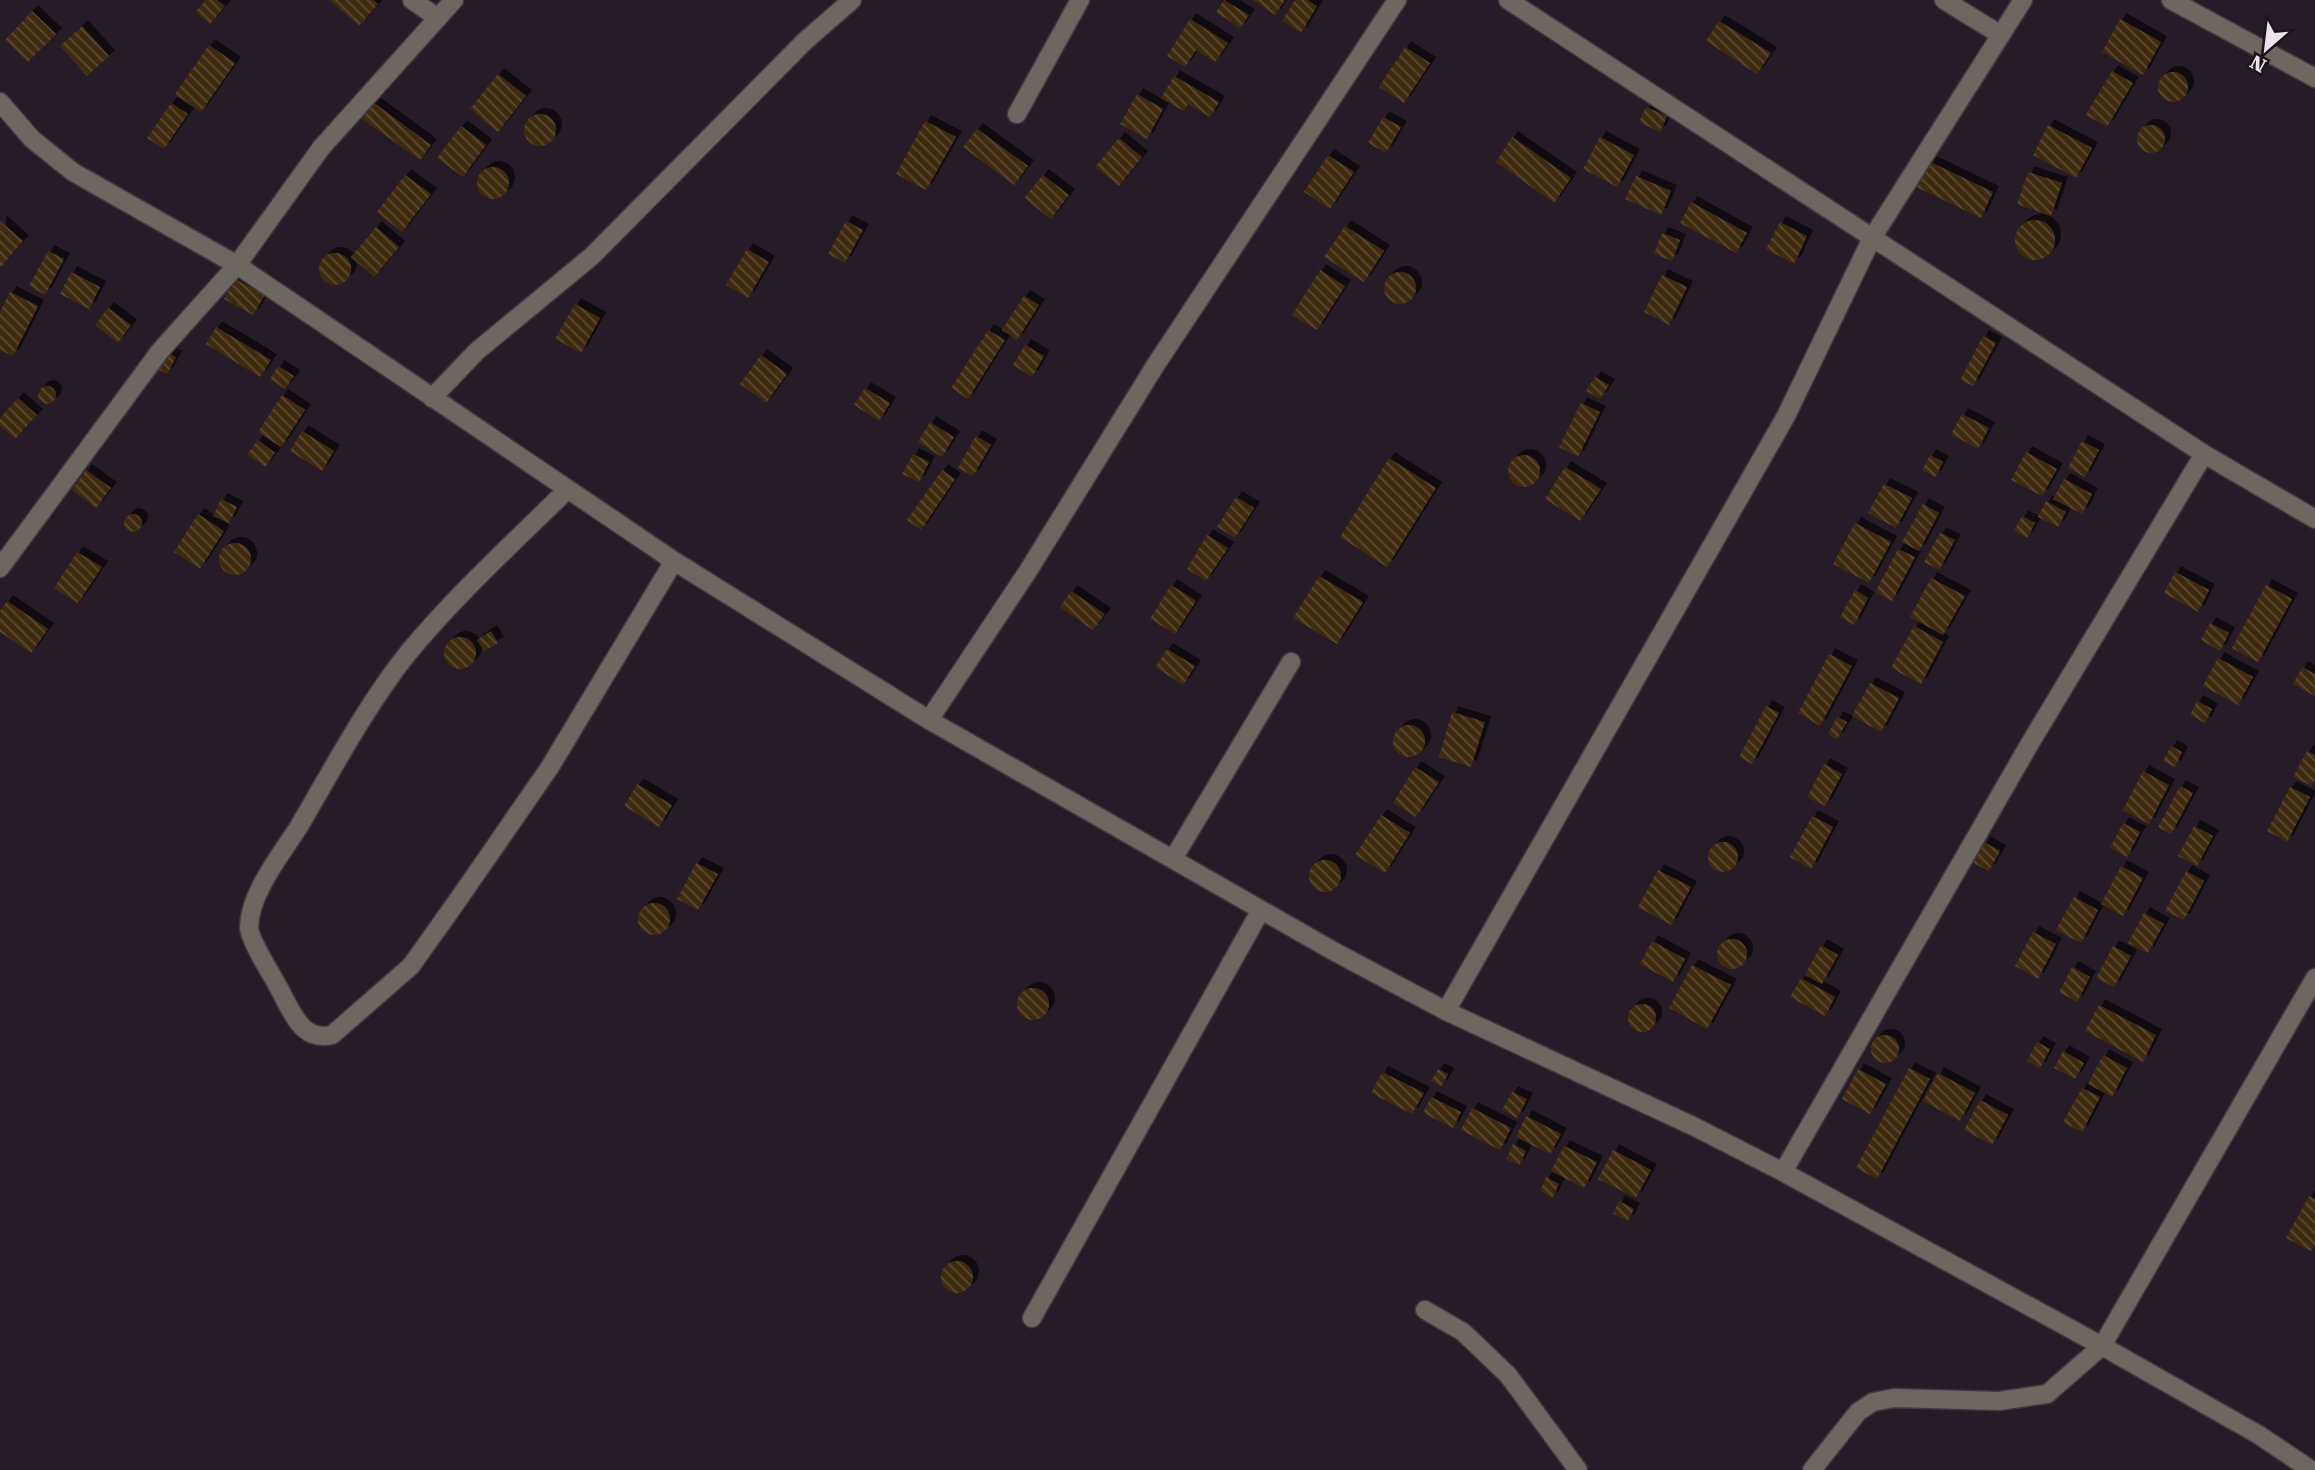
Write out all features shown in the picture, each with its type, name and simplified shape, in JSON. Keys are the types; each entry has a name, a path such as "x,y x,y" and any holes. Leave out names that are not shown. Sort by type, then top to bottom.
{"street":[{"path":"412,0 438,18"},
{"path":"0,568 160,351 237,265 321,148 454,0"},
{"path":"432,398 477,351 592,256 805,41 852,0"},
{"path":"1017,114 1080,0"},
{"path":"929,720 1028,571 1155,366 1397,0"},
{"path":"1508,0 2204,454 2315,519"},
{"path":"1944,0 2001,35"},
{"path":"1446,1011 1786,416 1872,238 2023,0"},
{"path":"2171,0 2315,78"},
{"path":"0,102 33,139 73,172 237,265 674,561 929,720 1261,910 1446,1011 1695,1127 1783,1172 2102,1346 2259,1435 2311,1470"},
{"path":"1783,1172 2022,757 2204,454"},
{"path":"567,490 462,594 408,654 365,717 270,874 253,909 249,930 295,1020 310,1035 319,1038 332,1035 411,966 550,767 674,561"},
{"path":"1173,859 1291,662"},
{"path":"1032,1318 1261,910"},
{"path":"1812,1470 1858,1412 1873,1402 1894,1398 1999,1401 2047,1394 2102,1346 2315,978"},
{"path":"1425,1310 1463,1332 1508,1375 1578,1470"}],"building":[{"path":"206,0 217,0 225,6 210,24 195,12"},
{"path":"329,0 373,0 378,4 359,26"},
{"path":"1224,0 1249,15 1240,28 1216,12"},
{"path":"1253,0 1285,0 1275,15"},
{"path":"1295,0 1307,0 1317,6 1301,33 1282,21"},
{"path":"32,11 56,34 28,62 5,40"},
{"path":"1190,19 1228,43 1215,62 1196,50 1185,67 1167,56"},
{"path":"2120,19 2161,42 2143,75 2102,52"},
{"path":"1719,21 1771,53 1757,74 1706,41"},
{"path":"82,26 109,56 87,76 60,46"},
{"path":"209,45 235,63 201,112 175,94"},
{"path":"1405,47 1430,63 1404,103 1379,87"},
{"path":"2112,71 2133,83 2107,127 2086,115"},
{"path":"2173,72 2179,73 2187,81 2187,93 2179,101 2173,102 2167,101 2159,93 2158,87 2159,81 2167,73"},
{"path":"498,74 526,96 498,132 470,109"},
{"path":"1174,76 1219,102 1210,117 1188,104 1184,111 1161,98"},
{"path":"1137,94 1163,109 1147,139 1120,124"},
{"path":"171,103 188,114 164,149 147,138"},
{"path":"374,103 431,145 420,160 362,119"},
{"path":"1646,107 1667,116 1660,132 1639,122"},
{"path":"540,114 551,119 556,130 551,141 540,146 529,141 524,130 529,119"},
{"path":"1383,117 1401,127 1386,153 1368,143"},
{"path":"925,121 956,137 926,190 896,174"},
{"path":"2048,125 2092,148 2076,178 2033,155"},
{"path":"2151,125 2161,129 2165,139 2161,149 2151,153 2141,149 2137,139 2141,129"},
{"path":"461,126 486,145 463,177 437,158"},
{"path":"977,129 1028,166 1014,185 963,147"},
{"path":"1512,137 1571,178 1554,203 1496,162"},
{"path":"1600,137 1634,155 1617,187 1583,169"},
{"path":"1119,138 1142,157 1119,186 1095,167"},
{"path":"1328,155 1354,172 1330,209 1304,192"},
{"path":"1924,159 1993,192 1981,218 1912,185"},
{"path":"493,167 504,172 509,183 504,194 493,199 482,194 477,183 482,172"},
{"path":"2028,172 2062,183 2051,216 2017,204"},
{"path":"405,175 431,194 402,232 377,212"},
{"path":"1043,175 1069,195 1051,219 1024,198"},
{"path":"1636,176 1671,191 1661,215 1625,199"},
{"path":"1691,202 1747,233 1736,253 1680,223"},
{"path":"2035,220 2043,221 2049,226 2054,232 2054,248 2049,254 2043,259 2035,260 2027,259 2021,254 2016,248 2015,240 2016,232 2021,226 2027,221"},
{"path":"0,221 23,241 1,267 0,266"},
{"path":"846,221 863,230 845,263 828,254"},
{"path":"1780,222 1807,236 1794,264 1766,249"},
{"path":"1345,226 1384,251 1364,282 1324,257"},
{"path":"376,227 399,247 374,277 351,257"},
{"path":"1662,233 1680,240 1672,261 1654,254"},
{"path":"747,249 769,262 748,298 726,285"},
{"path":"48,251 64,259 45,295 29,286"},
{"path":"335,253 346,258 351,269 346,280 335,285 324,280 319,269 324,258"},
{"path":"1320,270 1345,286 1317,330 1292,315"},
{"path":"71,272 100,287 89,309 60,294"},
{"path":"1400,272 1411,277 1416,288 1411,299 1400,304 1389,299 1384,288 1389,277"},
{"path":"1662,275 1687,287 1669,325 1644,312"},
{"path":"235,279 265,295 253,315 224,299"},
{"path":"10,292 38,306 13,356 0,350 0,312"},
{"path":"1024,296 1039,305 1017,340 1002,330"},
{"path":"575,304 600,318 581,353 555,339"},
{"path":"108,308 131,325 118,343 95,325"},
{"path":"216,327 271,360 260,377 206,344"},
{"path":"988,330 1005,340 968,399 951,388"},
{"path":"1983,336 1996,343 1973,386 1960,380"},
{"path":"1025,345 1044,356 1032,377 1013,365"},
{"path":"166,351 176,357 167,374 155,368"},
{"path":"761,355 787,374 766,403 740,384"},
{"path":"278,366 294,376 285,389 270,379"},
{"path":"1595,377 1609,385 1600,399 1586,391"},
{"path":"47,386 53,389 56,395 53,401 47,404 41,401 38,395 41,389"},
{"path":"865,388 890,403 879,421 854,405"},
{"path":"282,395 305,410 281,447 258,432"},
{"path":"18,398 37,415 15,439 0,426 0,418"},
{"path":"1581,403 1600,412 1578,457 1559,447"},
{"path":"1962,414 1989,428 1978,449 1951,434"},
{"path":"930,422 954,437 942,457 918,442"},
{"path":"302,431 334,451 322,471 290,451"},
{"path":"976,436 991,445 973,476 958,468"},
{"path":"258,440 275,453 265,467 247,454"},
{"path":"2082,441 2099,450 2085,477 2068,468"},
{"path":"2026,452 2057,469 2042,496 2011,480"},
{"path":"913,454 929,462 919,482 902,474"},
{"path":"1524,455 1535,460 1540,471 1535,482 1524,487 1513,482 1508,471 1513,460"},
{"path":"1930,455 1943,462 1935,477 1922,470"},
{"path":"1389,458 1436,488 1387,567 1340,537"},
{"path":"1565,467 1601,489 1580,521 1545,499"},
{"path":"86,470 111,488 96,508 72,490"},
{"path":"942,470 955,479 921,530 907,520"},
{"path":"2064,479 2092,494 2082,514 2053,499"},
{"path":"1884,484 1912,498 1896,528 1868,513"},
{"path":"1236,497 1254,508 1235,538 1217,527"},
{"path":"221,499 237,507 229,523 213,516"},
{"path":"2046,501 2066,512 2058,527 2038,517"},
{"path":"1923,504 1939,513 1919,551 1902,542"},
{"path":"129,514 137,514 142,523 140,530 129,532 124,527 124,519"},
{"path":"198,514 224,531 200,569 174,552"},
{"path":"2022,516 2035,523 2027,538 2014,531"},
{"path":"1855,523 1891,542 1869,583 1833,564"},
{"path":"1940,533 1955,540 1939,570 1924,562"},
{"path":"1207,535 1228,548 1206,581 1187,569"},
{"path":"235,543 246,548 251,559 246,570 235,575 224,570 219,559 224,548"},
{"path":"1898,549 1915,557 1892,601 1875,592"},
{"path":"77,552 102,567 78,603 54,588"},
{"path":"2175,572 2209,590 2198,612 2164,593"},
{"path":"1319,576 1363,602 1337,644 1293,618"},
{"path":"1931,578 1965,596 1943,635 1910,617"},
{"path":"1171,585 1196,601 1175,634 1150,619"},
{"path":"2266,585 2292,599 2258,662 2232,648"},
{"path":"1855,590 1868,598 1854,625 1840,617"},
{"path":"1071,591 1105,614 1093,630 1060,607"},
{"path":"7,601 48,629 31,653 0,632 0,611"},
{"path":"2210,623 2229,633 2220,651 2201,640"},
{"path":"1914,626 1943,642 1921,684 1891,668"},
{"path":"491,631 498,643 484,651 477,640"},
{"path":"460,637 471,642 476,653 471,664 460,669 449,664 444,653 449,642"},
{"path":"1167,649 1195,666 1183,685 1155,667"},
{"path":"1829,654 1852,666 1820,726 1798,713"},
{"path":"2218,658 2253,677 2238,705 2203,686"},
{"path":"2302,667 2315,674 2315,696 2293,684"},
{"path":"1870,683 1899,698 1881,732 1852,716"},
{"path":"2197,701 2212,709 2205,723 2190,715"},
{"path":"1766,706 1779,713 1752,764 1739,757"},
{"path":"1452,712 1485,722 1471,767 1439,757"},
{"path":"1837,717 1847,722 1837,739 1828,734"},
{"path":"1409,725 1420,730 1425,741 1420,752 1409,757 1398,752 1393,741 1398,730"},
{"path":"2171,746 2182,752 2175,767 2163,761"},
{"path":"2307,751 2315,755 2315,780 2312,786 2293,777"},
{"path":"1824,764 1842,774 1825,806 1807,797"},
{"path":"1415,767 1439,782 1416,817 1393,803"},
{"path":"2143,771 2169,785 2149,824 2123,810"},
{"path":"637,784 672,805 659,827 624,806"},
{"path":"2180,786 2193,793 2171,834 2158,827"},
{"path":"2290,787 2310,797 2287,842 2267,831"},
{"path":"1381,815 1410,833 1385,873 1355,855"},
{"path":"1812,816 1833,827 1811,869 1790,857"},
{"path":"2123,823 2140,832 2127,857 2110,848"},
{"path":"2194,826 2213,836 2197,866 2178,856"},
{"path":"1723,842 1733,847 1738,857 1733,867 1723,872 1713,867 1708,857 1713,847"},
{"path":"1984,842 2000,851 1989,871 1973,863"},
{"path":"1325,860 1336,865 1341,876 1336,887 1325,892 1314,887 1309,876 1314,865"},
{"path":"696,863 718,874 698,910 677,899"},
{"path":"2121,866 2143,878 2123,916 2101,904"},
{"path":"1658,870 1691,887 1671,925 1638,907"},
{"path":"2186,871 2204,881 2184,920 2165,911"},
{"path":"2074,897 2098,910 2081,943 2056,930"},
{"path":"654,903 665,908 670,919 665,930 654,935 643,930 638,919 643,908"},
{"path":"2144,913 2164,924 2148,953 2128,943"},
{"path":"2033,932 2056,944 2038,979 2015,966"},
{"path":"1732,939 1742,944 1747,954 1742,964 1732,969 1722,964 1717,954 1722,944"},
{"path":"1652,941 1685,959 1673,982 1640,964"},
{"path":"1821,945 1838,955 1822,984 1805,975"},
{"path":"2113,946 2131,956 2114,987 2096,978"},
{"path":"1692,965 1731,985 1707,1029 1669,1008"},
{"path":"2072,967 2090,977 2077,1002 2059,992"},
{"path":"1801,978 1835,997 1825,1016 1790,997"},
{"path":"1033,988 1044,993 1049,1004 1044,1015 1033,1020 1022,1015 1017,1004 1022,993"},
{"path":"1642,1004 1652,1008 1656,1018 1652,1028 1642,1032 1632,1028 1628,1018 1632,1008"},
{"path":"2099,1005 2156,1035 2143,1062 2085,1031"},
{"path":"1885,1035 1895,1039 1899,1049 1895,1059 1885,1063 1875,1059 1871,1049 1875,1039"},
{"path":"2037,1042 2050,1049 2040,1068 2027,1061"},
{"path":"2063,1051 2084,1063 2075,1079 2054,1068"},
{"path":"2103,1055 2127,1068 2112,1097 2088,1084"},
{"path":"1909,1068 1930,1079 1877,1179 1856,1168"},
{"path":"1438,1069 1448,1074 1441,1087 1431,1081"},
{"path":"1858,1069 1886,1084 1870,1114 1842,1099"},
{"path":"1382,1072 1424,1093 1412,1114 1371,1093"},
{"path":"1938,1073 1975,1093 1960,1121 1923,1101"},
{"path":"2082,1088 2100,1097 2082,1132 2063,1122"},
{"path":"1512,1092 1527,1099 1517,1118 1502,1110"},
{"path":"1431,1097 1461,1112 1453,1128 1423,1113"},
{"path":"1980,1100 2008,1115 1992,1145 1964,1130"},
{"path":"1472,1108 1511,1128 1500,1150 1461,1130"},
{"path":"1526,1116 1561,1134 1550,1154 1516,1137"},
{"path":"1513,1144 1526,1151 1519,1165 1506,1159"},
{"path":"1564,1146 1597,1162 1584,1188 1551,1171"},
{"path":"1613,1150 1651,1170 1636,1198 1598,1179"},
{"path":"1546,1177 1559,1184 1552,1198 1540,1191"},
{"path":"2309,1196 2315,1199 2315,1244 2311,1251 2286,1238"},
{"path":"1619,1201 1634,1209 1628,1221 1613,1214"},
{"path":"957,1261 968,1266 973,1277 968,1288 957,1293 946,1288 941,1277 946,1266"}]}
